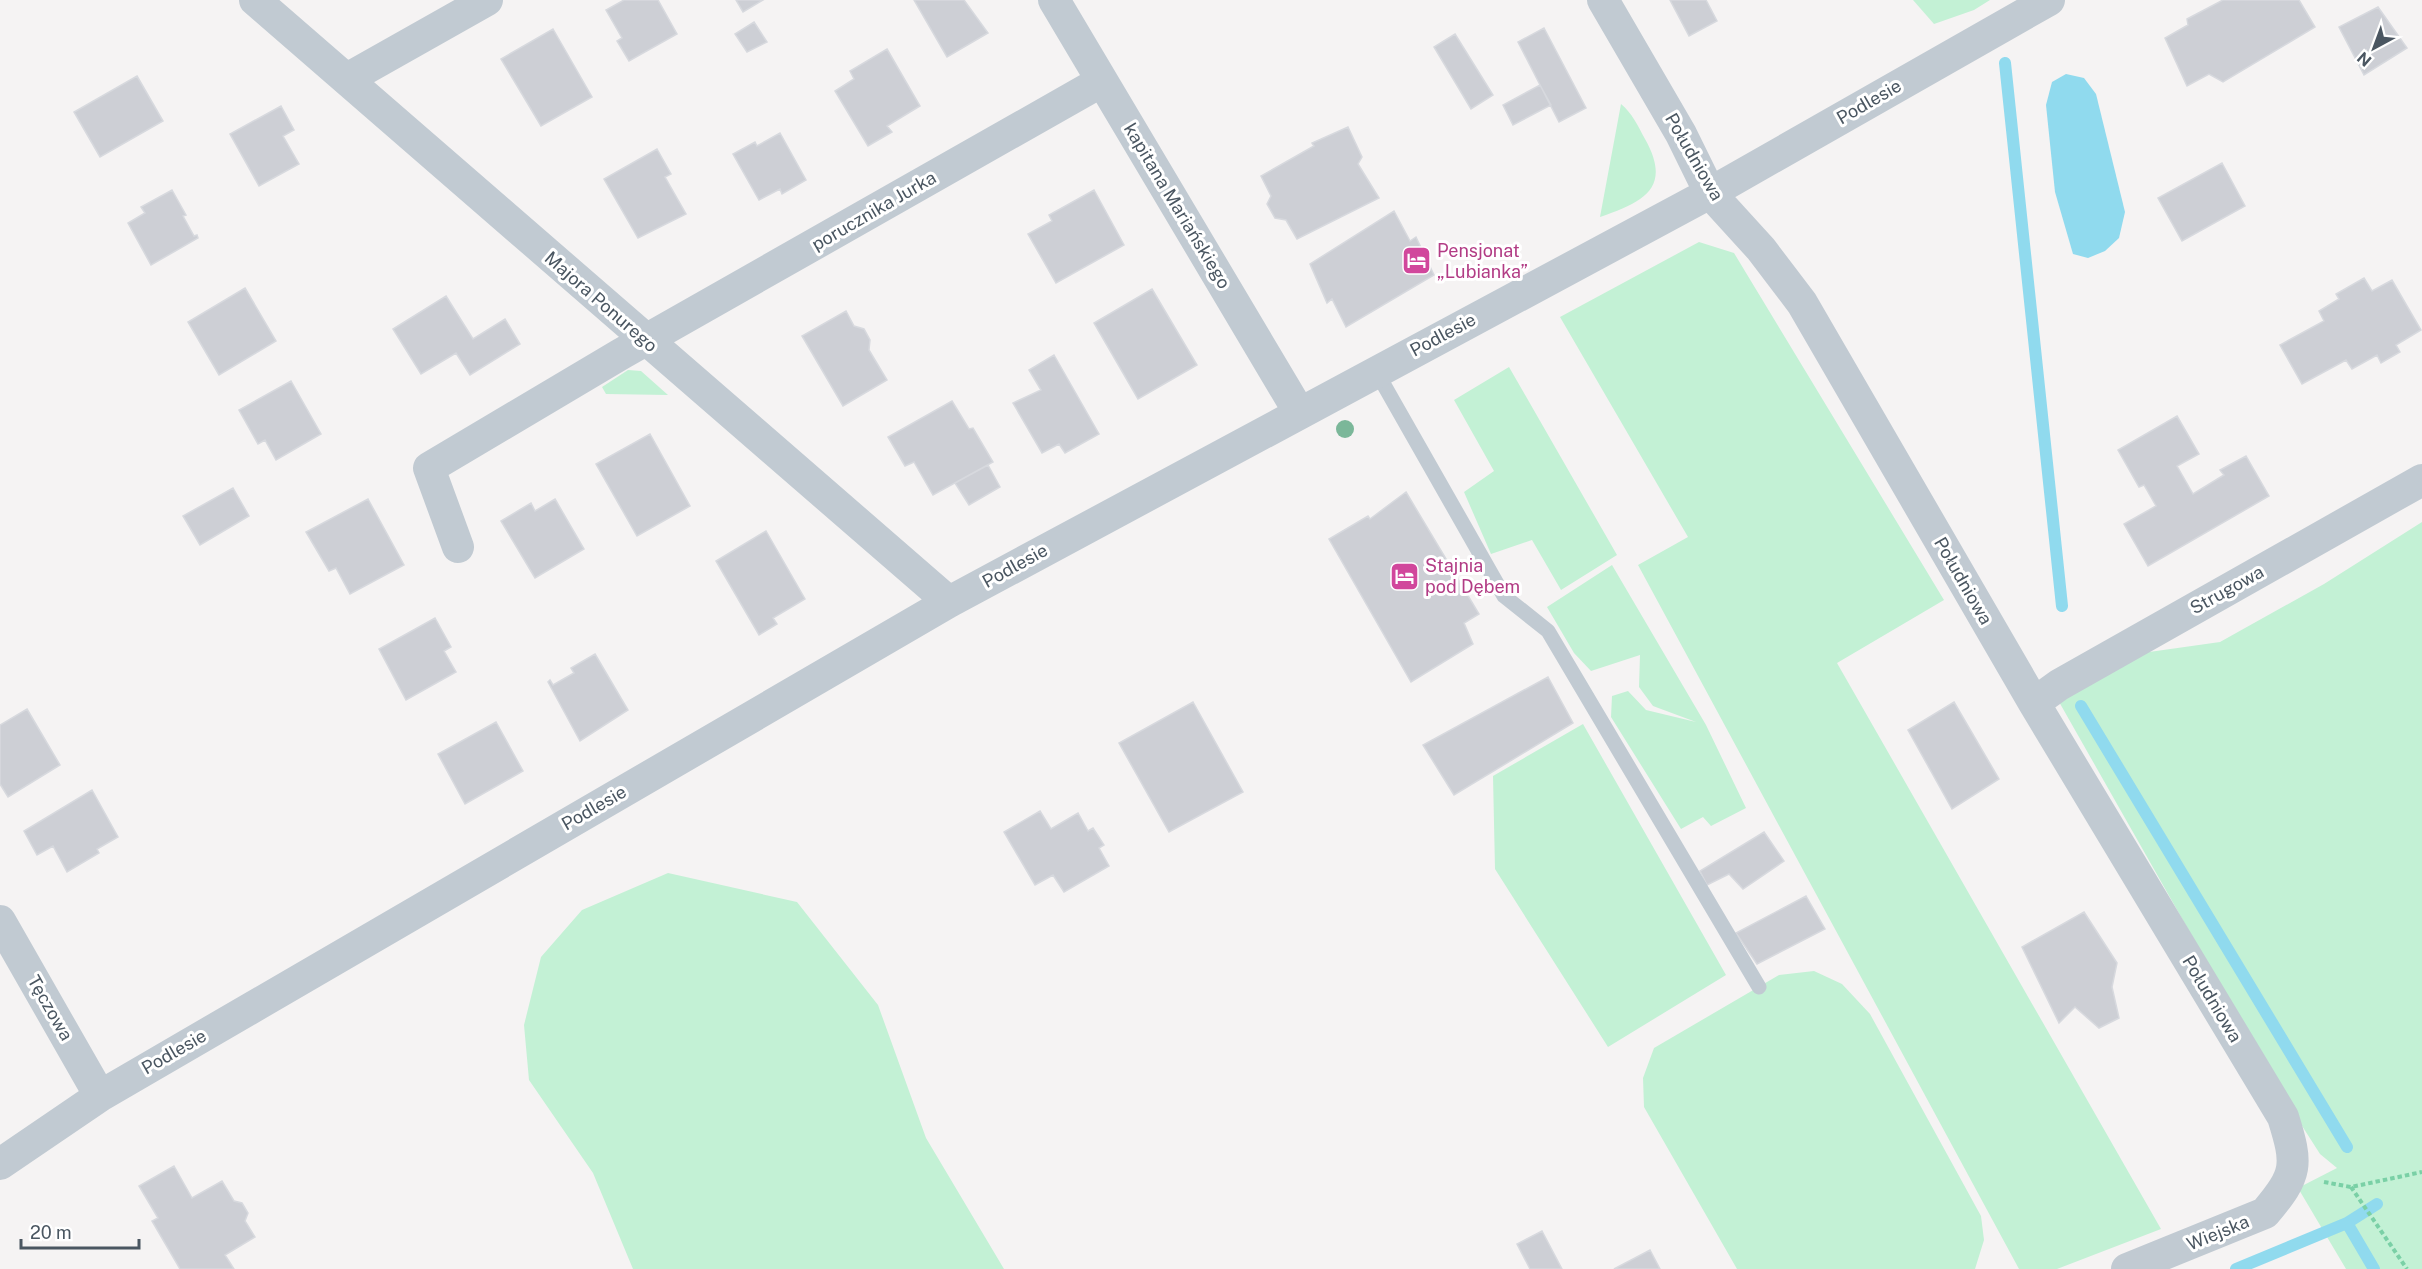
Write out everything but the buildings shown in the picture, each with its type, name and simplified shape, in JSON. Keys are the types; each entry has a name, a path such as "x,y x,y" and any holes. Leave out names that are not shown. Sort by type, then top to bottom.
{"street":[{"name":"Majora Ponurego","path":"255,0 645,341 949,602"},
{"path":"347,79 487,0"},
{"name":"kapitana Mariańskiego","path":"1054,0 1299,412"},
{"name":"Południowa","path":"1603,0 1681,134 1710,193 1761,249 1802,303 2034,703 2283,1117 2295,1162 2291,1176"},
{"name":"Podlesie","path":"0,1164 100,1096 949,602 1710,193 2049,0"},
{"name":"porucznika Jurka","path":"458,547 429,468 645,341 1102,81"},
{"name":"Strugowa","path":"2034,703 2059,685 2422,480"},
{"name":"Tęczowa","path":"0,921 100,1096"},
{"name":"Wiejska","path":"2127,1269 2265,1213 2291,1176"}],"lane":[{"path":"1376,371 1504,596 1548,632 1759,987"}],"path":[{"path":"2407,1269 2351,1187 2422,1172"}],"green space":[{"path":"1913,0 1990,0 1974,10 1934,24"},
{"path":"1621,104 1634,120 1653,156 1656,169 1654,181 1650,190 1641,198 1600,217"},
{"path":"1699,242 1734,253 1944,600 1837,663 2161,1229 2057,1269 2019,1269 1638,565 1688,537 1560,317"},
{"path":"1509,367 1617,555 1561,590 1532,540 1491,554 1464,492 1494,471 1454,400"},
{"path":"628,370 641,371 668,395 606,394 602,387"},
{"path":"2422,522 2422,1269 2346,1269 2298,1188 2337,1168 2320,1154 2281,1093 2054,693 2135,654 2220,642 2324,584"},
{"path":"1612,565 1706,725 1746,808 1711,826 1703,817 1681,829 1611,717 1612,696 1628,691 1646,710 1696,722 1653,706 1639,687 1640,655 1591,671 1574,653 1547,607"},
{"path":"1583,724 1726,975 1608,1047 1495,869 1493,776"},
{"path":"668,873 797,902 878,1005 926,1138 1004,1269 633,1269 593,1173 529,1080 524,1025 541,957 582,910"},
{"path":"1814,971 1842,984 1870,1014 1981,1216 1984,1240 1975,1269 1737,1269 1644,1107 1643,1078 1654,1048 1779,975"}],"water":[{"path":"2066,74 2084,78 2096,94 2125,212 2119,238 2105,251 2088,258 2073,254 2055,192 2046,105 2052,82"}],"waterway":[{"path":"2005,63 2062,606"},
{"path":"2081,706 2347,1147"},
{"path":"2236,1269 2347,1223 2377,1204"},
{"path":"2347,1223 2374,1269"}],"place":[{"name":"Pensjonat „Lubianka”","path":"1416,261"},
{"name":"Stajnia pod Dębem","path":"1404,576"}]}
